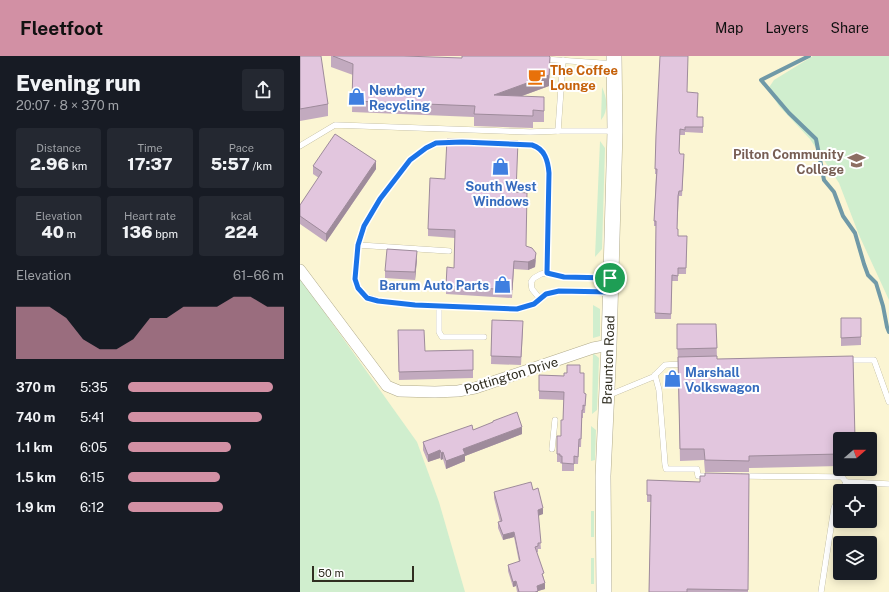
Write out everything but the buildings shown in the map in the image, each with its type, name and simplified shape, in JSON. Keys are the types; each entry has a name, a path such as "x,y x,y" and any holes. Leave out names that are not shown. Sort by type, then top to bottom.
{"main road":[{"name":"Braunton Road","path":"604,592 603,476 609,345 615,131 614,60"}],"street":[{"name":"Pottington Drive","path":"300,270 387,386 399,391 435,392 458,391 475,388 593,348 609,345"}],"lane":[{"path":"532,58 563,60 614,60"},
{"path":"558,131 563,60"},
{"path":"300,146 335,125 530,132 615,131"},
{"path":"456,142 436,143 426,148 410,160 380,199 364,226 358,245 355,279 358,288 367,298 378,301 415,305 517,309 534,304 546,294 610,285"},
{"path":"501,143 532,145 538,147 548,160 547,273"},
{"path":"358,245 449,251"},
{"path":"540,299 532,289 531,282 534,278 541,274 547,273 610,285"},
{"path":"438,306 439,332 442,337 484,337"},
{"path":"843,360 874,360 889,402"},
{"path":"607,397 653,377 665,365 689,364"},
{"path":"655,375 659,390 666,469 697,469 698,476 714,476"},
{"path":"552,449 555,420"},
{"path":"738,476 842,476 846,482 889,484"},
{"path":"821,592 833,514"}],"green space":[{"name":"Pilton Community College","path":"813,56 889,56 889,300 859,235 839,183 810,139 779,106 768,89 774,80"},
{"path":"602,87 605,95 606,108 604,116 601,120"},
{"path":"600,141 605,148 602,249 595,257"},
{"path":"300,278 417,442 439,502 465,592 300,592"},
{"path":"593,305 600,309 600,336 593,338"},
{"path":"593,353 599,358 597,410 592,414"},
{"path":"591,426 596,430 595,460 591,461"},
{"path":"591,511 594,511 594,537 591,537"},
{"path":"591,558 594,558 594,584 591,584"}],"waterway":[{"path":"809,56 761,80 789,113 816,139 824,180 834,192 843,216 855,233 868,275 876,283 889,332"}],"place":[{"name":"The Coffee Lounge","path":"537,77"},
{"name":"Newbery Recycling","path":"356,97"},
{"name":"Pilton Community College","path":"857,161"},
{"name":"South West Windows","path":"501,167"},
{"name":"Barum Auto Parts","path":"502,285"},
{"name":"Marshall Volkswagon","path":"672,379"}],"route":[{"path":"462,142 532,145 538,147 548,160 549,173 547,273 564,277 610,278 610,292 559,291 546,294 534,304 517,309 415,305 378,301 367,298 358,288 355,279 358,245 364,226 380,199 410,160 426,148 436,143 462,142"}]}
